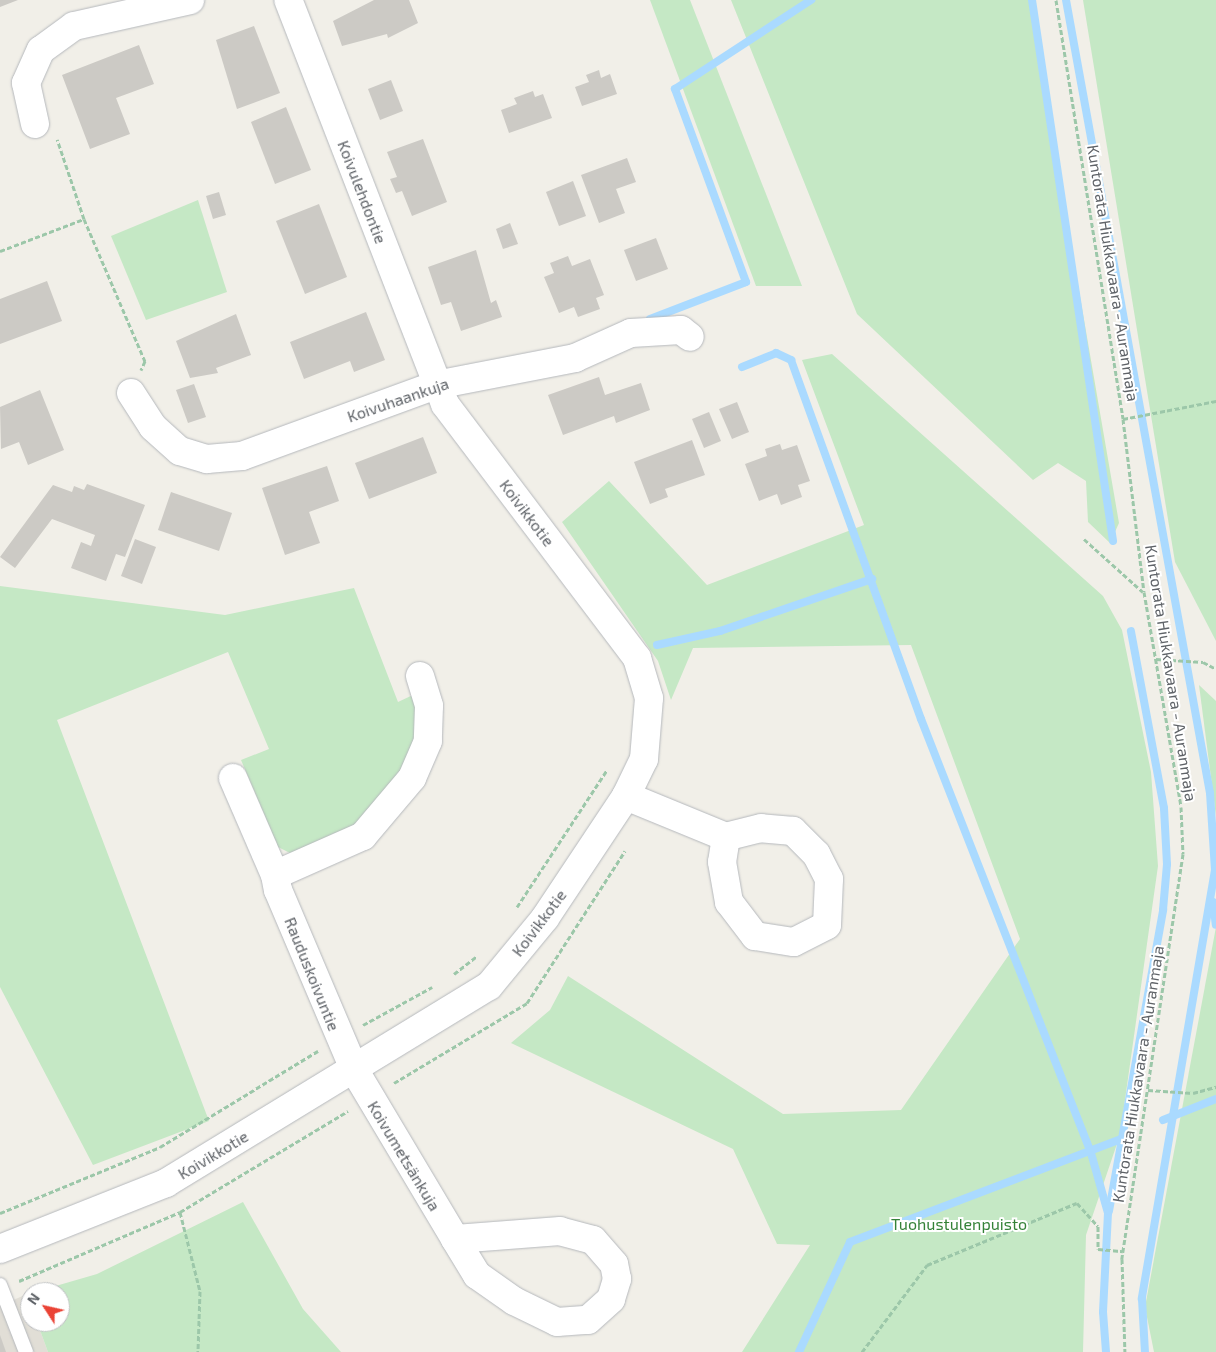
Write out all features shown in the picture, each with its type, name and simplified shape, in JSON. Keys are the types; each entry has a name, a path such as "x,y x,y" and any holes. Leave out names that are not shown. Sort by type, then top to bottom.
{"street":[{"path":"35,124 26,83 41,50 74,26 190,0"},
{"name":"Koivulehdontie","path":"288,0 436,384"},
{"name":"Koivuhaankuja","path":"130,393 153,427 180,451 207,459 242,456 436,384 575,358 631,333 681,330 690,337"},
{"name":"Koivikkotie","path":"0,1250 166,1183 355,1071 489,986 545,918 626,796 644,759 650,728 649,698 637,658 445,404 436,384"},
{"path":"275,875 363,836 389,811 412,778 428,741 429,706 420,676"},
{"name":"Rauduskoivuntie","path":"233,778 275,875 338,1039 355,1071"},
{"path":"626,796 726,837 761,828 793,831 816,854 829,879 827,925 794,942 755,936 729,902 722,862 726,837"},
{"name":"Koivumetsänkuja","path":"355,1071 455,1239 477,1274 514,1301 557,1322 588,1320 611,1299 617,1279 614,1264 594,1240 560,1231 455,1239"}],"lane":[{"path":"0,1285 26,1352"}],"path":[{"name":"Kuntorata Hiukkavaara - Auranmaja","path":"1056,0 1124,419 1144,592 1180,807 1183,854 1123,1251 1125,1352"},
{"path":"35,124 57,140 84,219 145,361 130,393"},
{"path":"0,251 84,219"},
{"path":"1124,419 1216,401"},
{"path":"1084,539 1144,592"},
{"path":"1156,659 1202,662 1216,670"},
{"path":"513,912 610,765"},
{"path":"450,976 484,950"},
{"path":"0,1213 160,1147 338,1039 442,981"},
{"path":"1148,1090 1192,1092 1216,1087"},
{"path":"862,1352 927,1265 1077,1203 1098,1226 1098,1249 1123,1251"},
{"path":"180,1212 200,1291 198,1352"}],"shaded area":[{"path":"20,1297 20,1332 41,1332 48,1352 0,1352 0,1306"}],"green space":[{"path":"650,0 690,0 802,286 756,286"},
{"path":"731,0 1029,0 1119,523 1110,543 1088,522 1086,481 1058,463 1033,480 857,314"},
{"path":"1083,0 1216,0 1216,641 1175,562"},
{"path":"198,200 227,292 146,320 111,236"},
{"name":"Tuohustulenpuisto","path":"832,354 1103,596 1122,630 1151,772 1158,866 1120,1135 1086,1235 1083,1352 742,1352 810,1245 777,1244 733,1149 511,1043 550,1010 568,976 783,1114 901,1110 1020,939 911,645 693,648 671,700 658,661 562,522 609,481 707,585 864,525 802,360"},
{"path":"0,586 225,615 354,588 398,702 415,694 419,738 402,773 358,829 294,855 278,847 241,760 269,749 228,652 57,720 209,1121 93,1165 0,987"},
{"path":"1199,685 1216,701 1216,816"},
{"path":"1216,927 1216,1352 1154,1352 1145,1307"},
{"path":"243,1202 303,1309 341,1352 48,1352 41,1332 70,1332 69,1282 97,1274"}],"building":[{"path":"0,0 18,0 0,7"},
{"path":"374,0 409,0 418,23 388,38 387,34 342,46 333,21"},
{"path":"254,26 280,93 237,109 216,40"},
{"path":"139,45 154,84 116,98 130,134 90,149 62,75"},
{"path":"599,70 601,78 610,74 617,94 582,106 575,87 589,82 586,75"},
{"path":"391,80 403,111 380,120 368,89"},
{"path":"533,91 535,97 543,94 552,118 509,133 501,110 517,104 514,98"},
{"path":"286,107 311,170 275,184 251,122"},
{"path":"423,139 447,202 412,216 402,191 396,193 390,179 397,177 387,152"},
{"path":"627,158 636,182 616,189 625,213 599,223 581,175"},
{"path":"573,181 586,216 559,226 546,192"},
{"path":"219,192 226,215 213,219 206,196"},
{"path":"319,204 347,277 305,294 276,221"},
{"path":"510,223 518,244 503,249 496,229"},
{"path":"656,238 668,269 636,281 624,250"},
{"path":"476,250 491,303 496,300 502,317 461,331 451,302 441,305 428,267"},
{"path":"568,256 572,266 590,259 604,295 596,298 600,309 578,317 574,307 559,313 544,277 554,273 550,263"},
{"path":"47,281 62,321 0,344 0,299"},
{"path":"366,312 385,360 354,372 350,361 304,379 290,342"},
{"path":"236,314 251,355 216,368 218,373 190,378 176,341"},
{"path":"599,377 605,395 641,383 650,410 616,423 614,416 563,435 548,395"},
{"path":"194,384 206,417 188,423 176,390"},
{"path":"40,390 64,450 28,465 19,442 1,449 0,407"},
{"path":"737,402 749,432 732,439 719,409"},
{"path":"709,412 721,441 704,448 692,419"},
{"path":"423,437 437,473 369,499 355,463"},
{"path":"692,440 705,475 665,489 668,497 650,504 634,462"},
{"path":"780,444 782,450 797,445 810,481 798,485 802,497 781,505 777,494 759,501 745,464 767,456 765,449"},
{"path":"327,466 339,501 309,512 320,543 285,555 262,488"},
{"path":"87,484 145,505 125,557 116,554 106,581 71,568 81,542 91,546 95,535 52,519 15,568 0,557 53,485 72,492 74,486 84,490"},
{"path":"171,492 232,513 219,551 158,530"},
{"path":"135,539 156,547 142,584 121,576"},
{"path":"0,1335 6,1352 0,1352"}],"waterway":[{"path":"650,319 746,282 675,89 811,0"},
{"path":"1032,0 1113,541"},
{"path":"1066,0 1210,793 1215,870 1142,1299 1145,1352"},
{"path":"742,367 776,353 791,360 921,719 1091,1153 1108,1213 1103,1312 1106,1352"},
{"path":"657,645 720,631 872,579"},
{"path":"1109,1211 1163,910 1167,864 1164,808 1131,631"},
{"path":"1213,902 1216,925"},
{"path":"1163,1120 1216,1099"},
{"path":"799,1352 850,1242 1121,1139"}]}
